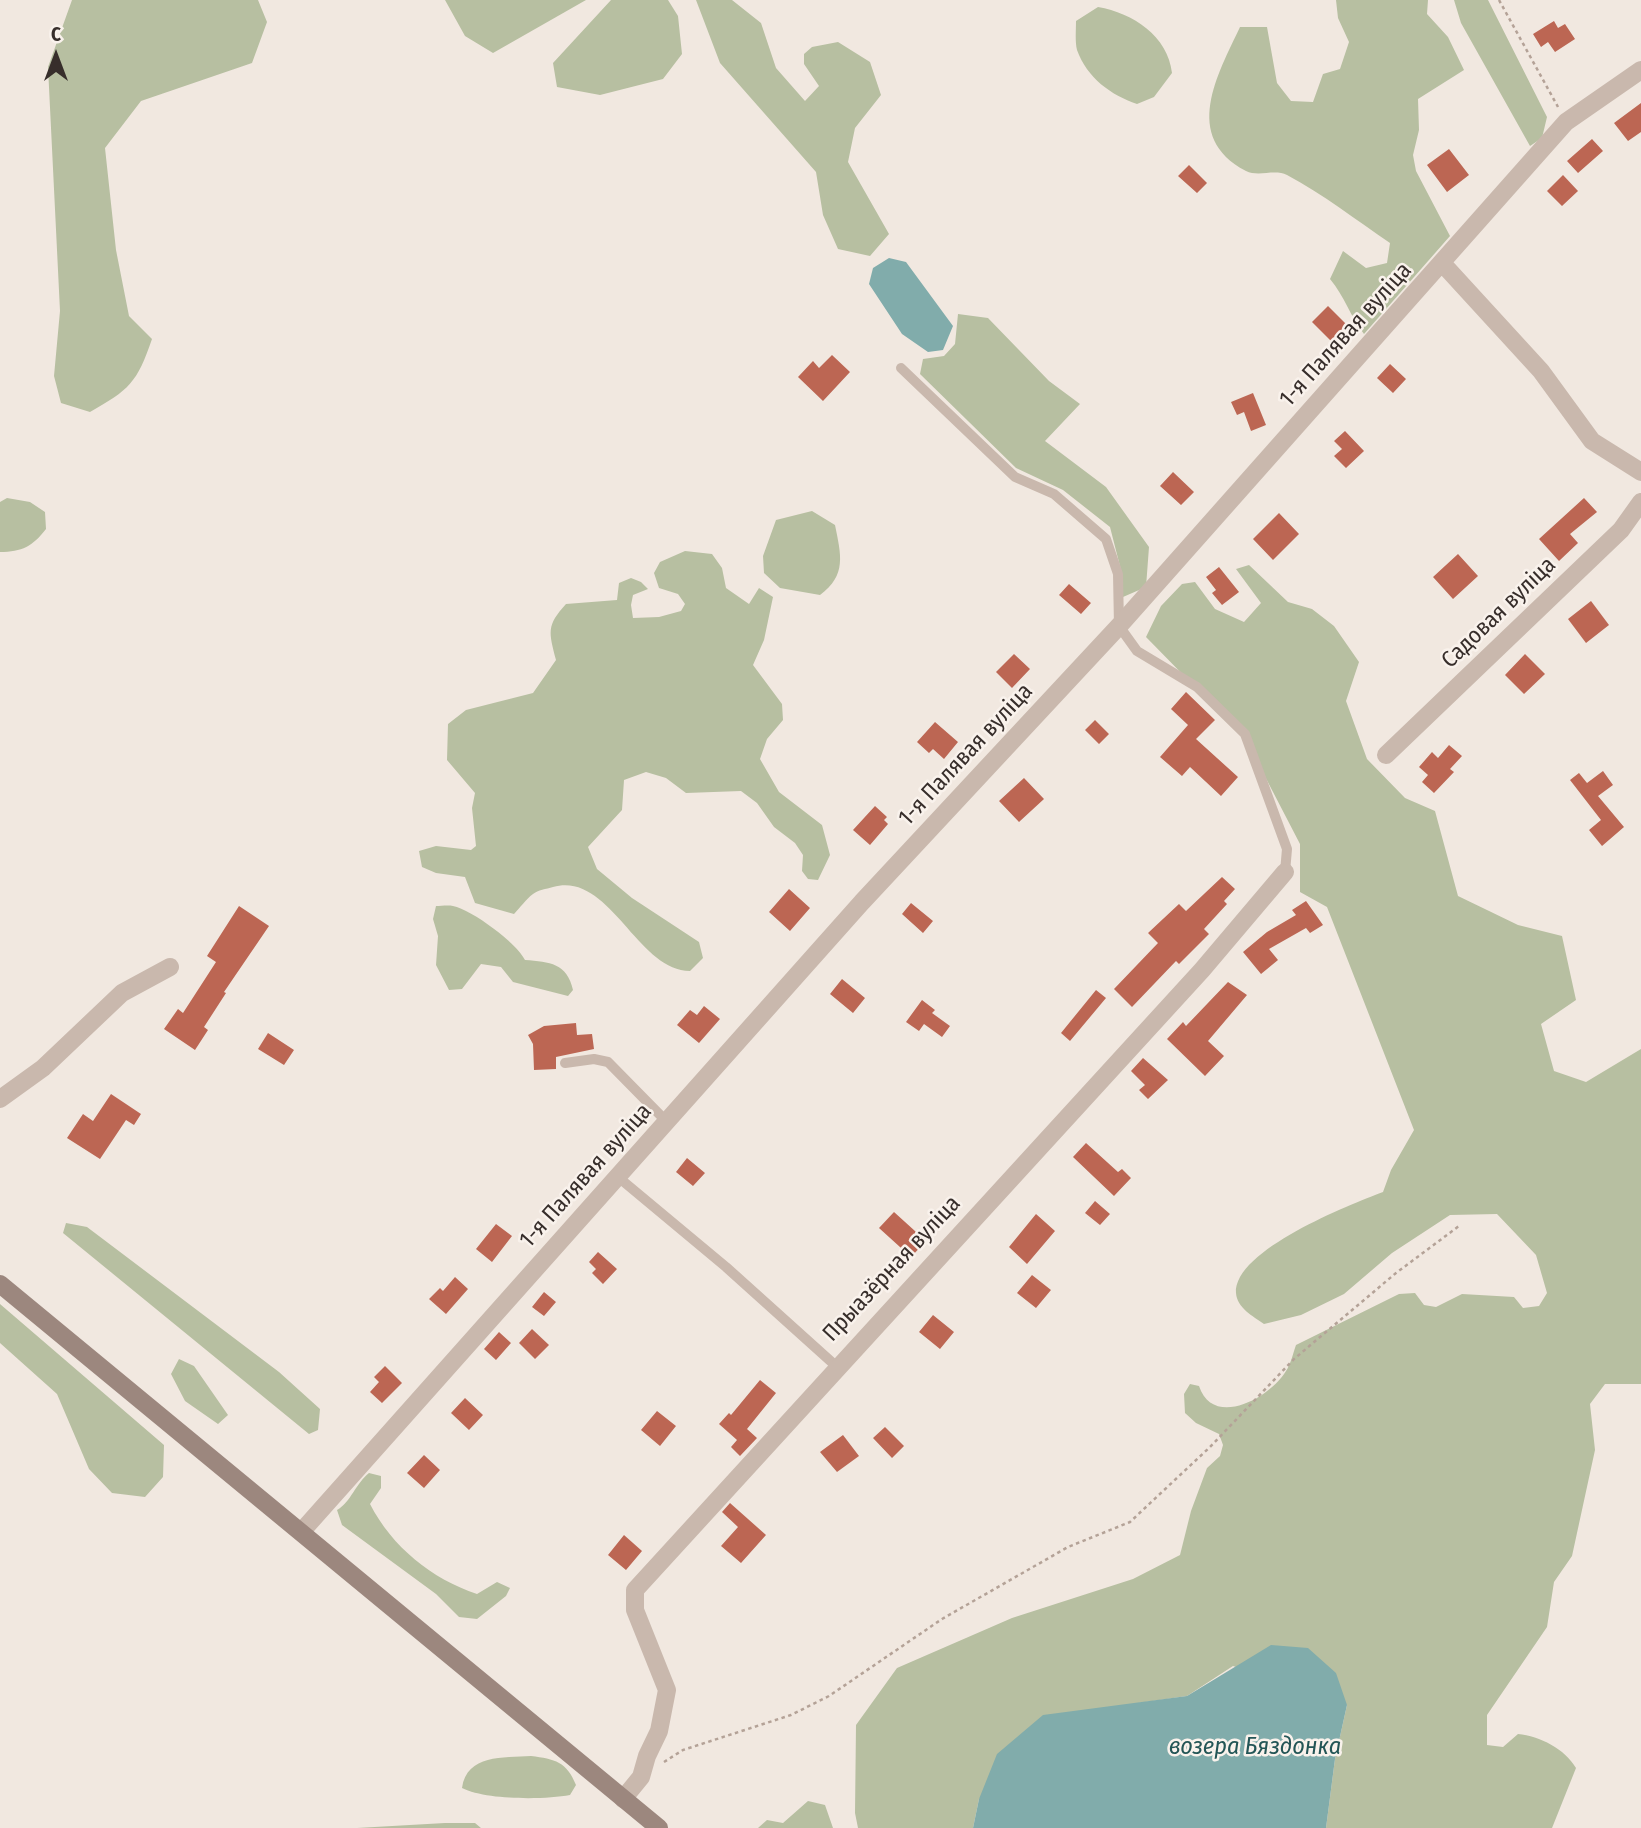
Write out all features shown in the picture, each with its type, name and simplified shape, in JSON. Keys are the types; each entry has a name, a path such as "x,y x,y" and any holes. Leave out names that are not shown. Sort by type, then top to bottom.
{"main road":[{"path":"0,1283 659,1828"}],"street":[{"name":"1-я Палявая вуліца","path":"302,1531 862,902 1119,626 1443,264 1566,122 1641,70"},
{"path":"1443,264 1541,371 1592,441 1641,471"},
{"name":"Садовая вуліца","path":"1386,755 1621,530 1641,502"},
{"name":"Прыазёрная вуліца","path":"641,1777 659,1731 667,1690 635,1611 635,1590 836,1366 1202,970 1285,872"},
{"path":"0,1099 43,1068 122,993 170,967"},
{"path":"623,1798 641,1777"}],"lane":[{"path":"901,368 1015,477 1054,495 1106,539 1118,574 1119,626 1137,651 1197,687 1245,734 1287,849 1285,872"},
{"path":"565,1063 594,1059 608,1062 667,1122"},
{"path":"618,1177 726,1267 836,1366"}],"path":[{"path":"1499,0 1566,122"},
{"path":"641,1777 683,1750 791,1715 829,1696 942,1619 1068,1547 1130,1522 1210,1447 1293,1359 1396,1273 1460,1226"}],"green space":[{"path":"72,0 258,0 267,22 252,63 141,101 105,148 116,250 129,316 152,339 130,384 114,398 90,412 61,403 54,376 60,311 48,67"},
{"path":"445,0 586,0 493,53 465,36"},
{"path":"611,0 668,0 678,16 682,54 663,79 600,95 557,87 553,63"},
{"path":"696,0 732,0 761,23 776,68 805,101 819,86 804,64 804,54 812,47 838,42 870,62 881,95 855,128 848,162 889,234 870,256 838,249 823,215 816,172 720,63"},
{"path":"1336,0 1428,0 1427,14 1448,37 1464,70 1418,99 1419,130 1413,155 1416,171 1450,236 1364,334 1330,279 1343,251 1366,268 1387,263 1390,243 1287,175 1246,171 1226,157 1215,141 1210,123 1210,104 1215,84 1240,27 1267,27 1277,83 1291,101 1313,102 1323,74 1340,69 1349,42 1338,18"},
{"path":"1454,0 1488,0 1547,117 1542,138 1530,146 1461,23"},
{"path":"1098,7 1136,21 1147,28 1164,48 1172,73 1154,97 1137,104 1127,100 1101,84 1081,60 1077,50 1076,21"},
{"path":"958,314 988,318 1049,381 1080,404 1045,441 1106,487 1149,547 1146,587 1123,597 1123,578 1110,527 1063,490 1016,468 920,374 923,359 944,356 955,344"},
{"path":"7,498 30,502 45,512 46,529 26,547 0,552 0,502"},
{"path":"812,511 835,525 840,555 835,580 820,595 780,588 764,573 763,556 776,520"},
{"path":"685,551 712,554 722,568 726,588 749,604 759,588 773,597 764,640 753,665 782,704 783,720 767,739 760,759 779,792 822,825 830,855 818,880 808,879 802,871 803,855 795,843 774,827 757,803 741,791 686,793 666,778 646,772 624,780 622,810 588,847 597,869 632,898 699,942 703,958 690,971 671,967 654,956 591,893 573,886 542,890 530,896 514,914 475,903 465,877 436,873 422,867 419,851 436,846 471,850 476,846 472,808 475,793 447,760 448,724 466,710 533,693 556,660 552,624 566,604 617,600 619,583 631,578 648,589 633,595 633,618 659,617 681,611 685,604 678,594 659,588 654,573 660,562"},
{"path":"1249,565 1288,602 1312,609 1334,626 1359,662 1346,701 1367,759 1405,798 1435,811 1458,896 1518,925 1562,936 1576,1000 1541,1024 1554,1071 1586,1082 1641,1049 1641,1384 1605,1384 1590,1404 1595,1450 1572,1556 1554,1582 1547,1627 1487,1715 1487,1745 1503,1747 1518,1734 1526,1735 1559,1749 1576,1768 1552,1828 1326,1828 1335,1759 1347,1705 1233,1666 1187,1696 1139,1703 979,1799 973,1828 858,1828 855,1813 856,1725 897,1668 1012,1618 1133,1579 1180,1555 1191,1511 1207,1468 1220,1456 1223,1445 1219,1434 1196,1423 1185,1413 1184,1394 1190,1384 1199,1386 1206,1399 1216,1406 1242,1405 1268,1391 1278,1381 1288,1368 1296,1345 1399,1294 1415,1293 1424,1305 1436,1307 1462,1294 1514,1297 1523,1308 1539,1306 1547,1293 1536,1255 1497,1214 1450,1215 1392,1253 1344,1294 1301,1315 1264,1324 1239,1303 1236,1293 1240,1277 1253,1261 1296,1231 1383,1192 1391,1170 1414,1130 1327,907 1300,892 1300,844 1245,738 1146,637 1161,606 1182,584 1195,582 1215,609 1244,622 1261,603 1236,569"},
{"path":"436,906 453,906 482,920 504,936 525,960 550,963 562,969 573,990 568,996 513,982 501,967 481,964 462,989 449,990 436,965 438,936 433,919"},
{"path":"66,1223 87,1227 279,1372 320,1409 318,1430 309,1434 63,1233"},
{"path":"0,1304 164,1445 163,1477 145,1497 112,1493 89,1469 57,1394 0,1343"},
{"path":"179,1359 194,1366 228,1415 218,1424 185,1401 171,1374"},
{"path":"369,1473 381,1476 381,1488 370,1504 390,1534 415,1560 444,1580 477,1594 497,1582 510,1588 506,1596 477,1619 459,1617 436,1594 342,1525 337,1510"},
{"path":"531,1756 553,1760 569,1771 576,1785 570,1795 515,1798 485,1795 462,1788 465,1777 479,1763 498,1758"},
{"path":"808,1801 825,1805 833,1828 758,1828 767,1820 783,1823"},
{"path":"475,1823 481,1828 357,1828"}],"water":[{"path":"889,258 906,262 953,326 943,350 928,352 902,334 869,284 873,268"},
{"name":"возера Бяздонка","path":"1271,1645 1308,1648 1336,1673 1347,1705 1335,1759 1326,1828 973,1828 979,1799 997,1754 1043,1715 1187,1696"}],"building":[{"path":"1554,21 1558,28 1565,24 1575,39 1555,52 1548,42 1541,47 1533,34"},
{"path":"1641,103 1641,132 1628,141 1614,123"},
{"path":"1592,139 1603,151 1578,173 1567,161"},
{"path":"1449,149 1469,175 1447,192 1427,165"},
{"path":"1189,165 1207,183 1197,193 1178,176"},
{"path":"1563,175 1578,191 1562,206 1547,191"},
{"path":"1328,306 1349,327 1333,343 1312,322"},
{"path":"832,355 850,372 823,401 798,377 813,361 819,368"},
{"path":"1390,364 1406,379 1393,393 1377,378"},
{"path":"1253,393 1266,425 1251,431 1244,412 1237,415 1231,402"},
{"path":"1345,431 1364,451 1346,468 1334,456 1342,449 1334,441"},
{"path":"1173,472 1194,492 1181,505 1160,486"},
{"path":"1584,498 1597,512 1570,534 1578,543 1559,561 1539,539"},
{"path":"1279,513 1299,534 1273,560 1253,539"},
{"path":"1458,554 1478,576 1453,599 1433,577"},
{"path":"1219,567 1239,592 1222,605 1212,593 1216,590 1206,577"},
{"path":"1069,584 1091,603 1081,614 1059,595"},
{"path":"1591,601 1609,625 1586,643 1568,619"},
{"path":"1014,654 1030,669 1012,688 996,672"},
{"path":"1525,654 1545,674 1524,694 1505,675"},
{"path":"1186,692 1215,720 1196,739 1238,777 1221,796 1190,767 1182,776 1160,757 1188,725 1171,709"},
{"path":"1095,720 1109,734 1099,744 1085,730"},
{"path":"935,722 958,742 944,759 933,749 929,753 917,742"},
{"path":"1449,745 1462,756 1450,769 1454,772 1434,793 1422,782 1428,775 1419,767 1432,752 1438,758"},
{"path":"1603,771 1613,785 1598,796 1624,827 1602,846 1589,830 1601,820 1570,780 1579,773 1587,783"},
{"path":"1024,778 1044,799 1019,822 999,801"},
{"path":"875,806 887,817 884,820 888,824 870,845 853,830"},
{"path":"1222,877 1235,889 1224,901 1227,904 1204,929 1209,934 1179,964 1176,961 1132,1007 1114,989 1158,943 1148,933 1179,904 1186,911"},
{"path":"789,889 810,908 790,931 769,912"},
{"path":"1306,901 1323,925 1310,933 1306,928 1269,949 1278,960 1261,974 1243,952 1267,932 1296,915 1292,910"},
{"path":"911,903 933,921 923,933 902,914"},
{"path":"239,906 269,926 224,992 226,993 204,1027 208,1030 195,1050 164,1029 178,1009 183,1013 216,962 207,956"},
{"path":"842,979 865,998 853,1013 830,994"},
{"path":"1228,982 1247,995 1208,1041 1224,1056 1205,1076 1167,1039 1183,1022 1186,1026"},
{"path":"1096,990 1106,998 1070,1041 1061,1033"},
{"path":"922,1000 935,1010 932,1013 950,1026 942,1037 924,1024 919,1031 906,1022"},
{"path":"704,1006 720,1019 699,1043 677,1025 690,1010 697,1015"},
{"path":"576,1023 577,1035 592,1034 594,1049 556,1057 556,1069 534,1070 533,1044 528,1035 544,1026"},
{"path":"268,1033 294,1050 284,1065 258,1049"},
{"path":"1143,1058 1168,1080 1148,1099 1139,1090 1145,1085 1131,1071"},
{"path":"111,1094 141,1114 134,1125 126,1120 100,1159 67,1138 83,1114 93,1121"},
{"path":"1086,1143 1118,1172 1122,1169 1131,1178 1114,1196 1073,1157"},
{"path":"687,1158 705,1173 693,1186 676,1172"},
{"path":"1095,1201 1110,1214 1100,1225 1085,1213"},
{"path":"894,1212 926,1241 911,1257 879,1228"},
{"path":"1036,1214 1055,1231 1027,1264 1009,1247"},
{"path":"496,1224 512,1236 492,1262 476,1249"},
{"path":"598,1252 617,1269 603,1284 592,1273 596,1269 589,1262"},
{"path":"1032,1275 1051,1290 1036,1308 1017,1293"},
{"path":"455,1277 468,1289 446,1314 429,1299 440,1288 443,1291"},
{"path":"544,1292 556,1302 544,1316 532,1307"},
{"path":"933,1315 954,1332 940,1349 919,1332"},
{"path":"532,1329 549,1345 535,1359 519,1343"},
{"path":"499,1332 511,1343 496,1360 484,1349"},
{"path":"385,1366 402,1383 382,1403 370,1392 379,1382 374,1377"},
{"path":"760,1380 776,1393 747,1429 757,1438 740,1456 731,1447 737,1440 719,1424 729,1413 731,1415"},
{"path":"465,1398 483,1415 469,1430 451,1413"},
{"path":"657,1411 676,1426 660,1446 641,1430"},
{"path":"885,1427 904,1446 892,1458 873,1438"},
{"path":"843,1435 859,1456 837,1472 820,1452"},
{"path":"424,1455 440,1470 424,1488 407,1473"},
{"path":"730,1503 766,1535 741,1563 721,1546 738,1527 722,1512"},
{"path":"624,1535 642,1551 626,1570 608,1555"}]}
